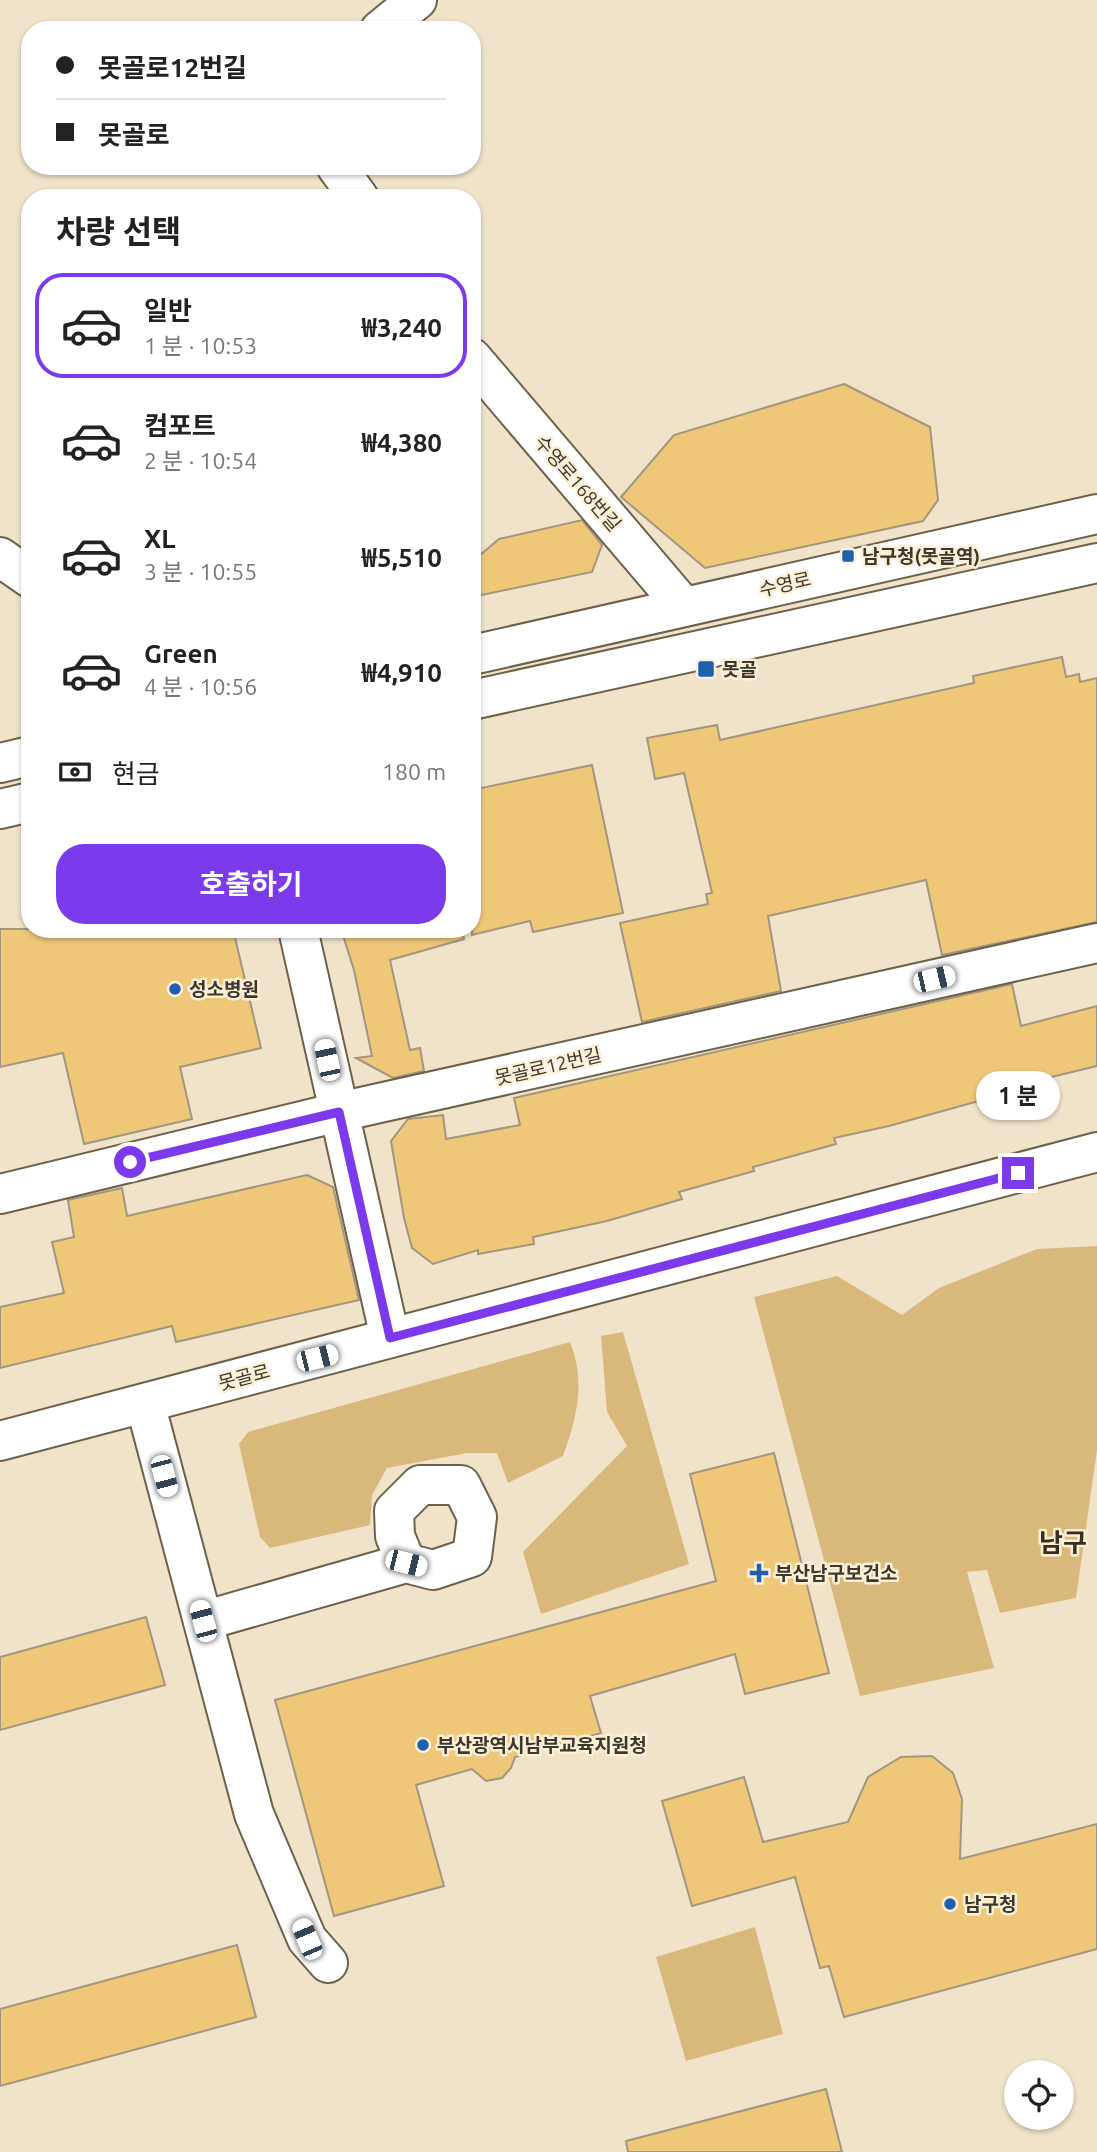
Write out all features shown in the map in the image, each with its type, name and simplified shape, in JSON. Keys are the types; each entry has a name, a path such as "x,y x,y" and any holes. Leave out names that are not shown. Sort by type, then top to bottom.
{"street":[{"path":"391,21 416,0"},
{"name":"수영로168번길","path":"481,369 684,607"},
{"name":"수영로","path":"481,653 1097,514"},
{"path":"0,556 21,571"},
{"path":"481,698 1097,563"},
{"path":"0,763 21,758"},
{"path":"0,808 21,804"},
{"path":"300,938 390,1338"},
{"name":"못골로12번길","path":"0,1194 339,1112 1097,943"},
{"name":"못골로","path":"0,1441 1097,1152"},
{"path":"145,1403 254,1814 307,1939 328,1963"},
{"path":"203,1621 406,1563"}],"shaded area":[{"path":"1097,1246 1097,1450 1076,1598 1000,1613 987,1570 967,1572 994,1668 860,1696 754,1297 837,1276 902,1315 939,1288 1037,1249"},
{"path":"623,1332 689,1564 541,1614 523,1552 627,1446 607,1412 601,1336"},
{"path":"570,1342 579,1385 576,1413 563,1456 508,1483 497,1453 467,1453 387,1468 372,1495 370,1525 270,1548 260,1537 239,1444 248,1432"},
{"path":"755,1927 783,2034 686,2061 656,1957"}],"building":[{"path":"844,384 930,427 938,500 923,521 705,568 621,497 674,435"},
{"path":"582,520 602,545 592,572 481,595 481,554 499,539"},
{"path":"1062,657 1066,677 1079,674 1080,682 1097,678 1097,922 942,955 926,880 768,916 781,991 642,1022 620,923 708,904 706,894 712,893 684,773 655,779 647,738 717,725 720,740 974,683 973,676"},
{"path":"592,765 623,913 533,932 530,921 481,933 481,788"},
{"name":"성소병원","path":"0,929 21,929 21,938 235,938 261,1048 180,1067 192,1119 84,1144 63,1053 0,1067"},
{"path":"344,938 464,938 390,960 410,1050 420,1048 424,1071 393,1078 356,1058 372,1056 354,970"},
{"path":"1012,984 1021,1026 1097,1006 1097,1066 1031,1082 1032,1086 889,1126 834,1138 836,1144 753,1167 754,1171 679,1192 682,1199 607,1221 533,1237 534,1244 478,1254 478,1250 433,1264 412,1248 391,1141 408,1119 443,1115 446,1139 520,1125 514,1098"},
{"path":"307,1175 333,1187 359,1300 176,1342 172,1326 0,1368 0,1307 64,1293 52,1242 74,1237 68,1200 122,1188 127,1216"},
{"name":"부산광역시남부교육지원청","path":"774,1453 829,1673 745,1694 735,1654 590,1696 601,1733 515,1757 511,1768 502,1778 486,1781 472,1769 416,1785 444,1886 334,1916 275,1700 716,1581 690,1474"},
{"path":"146,1617 165,1685 0,1730 0,1657"},
{"name":"남구청","path":"932,1756 953,1773 962,1799 960,1859 1097,1824 1097,1949 844,2017 829,1966 820,1968 795,1877 692,1906 662,1801 744,1777 763,1842 848,1822 868,1777 901,1757"},
{"path":"237,1945 256,2017 0,2086 0,2009"},
{"path":"826,2089 842,2152 628,2152 626,2141"}],"place":[{"name":"남구청(못골역)","path":"848,556"},
{"name":"못골","path":"706,669"},
{"name":"성소병원","path":"175,989"},
{"name":"부산남구보건소","path":"759,1573"},
{"name":"부산광역시남부교육지원청","path":"423,1745"},
{"name":"남구청","path":"950,1904"}],"district":[{"name":"남구","path":"1063,1542"}],"route":[{"path":"130,1162 339,1112 390,1338 1018,1173"}]}
